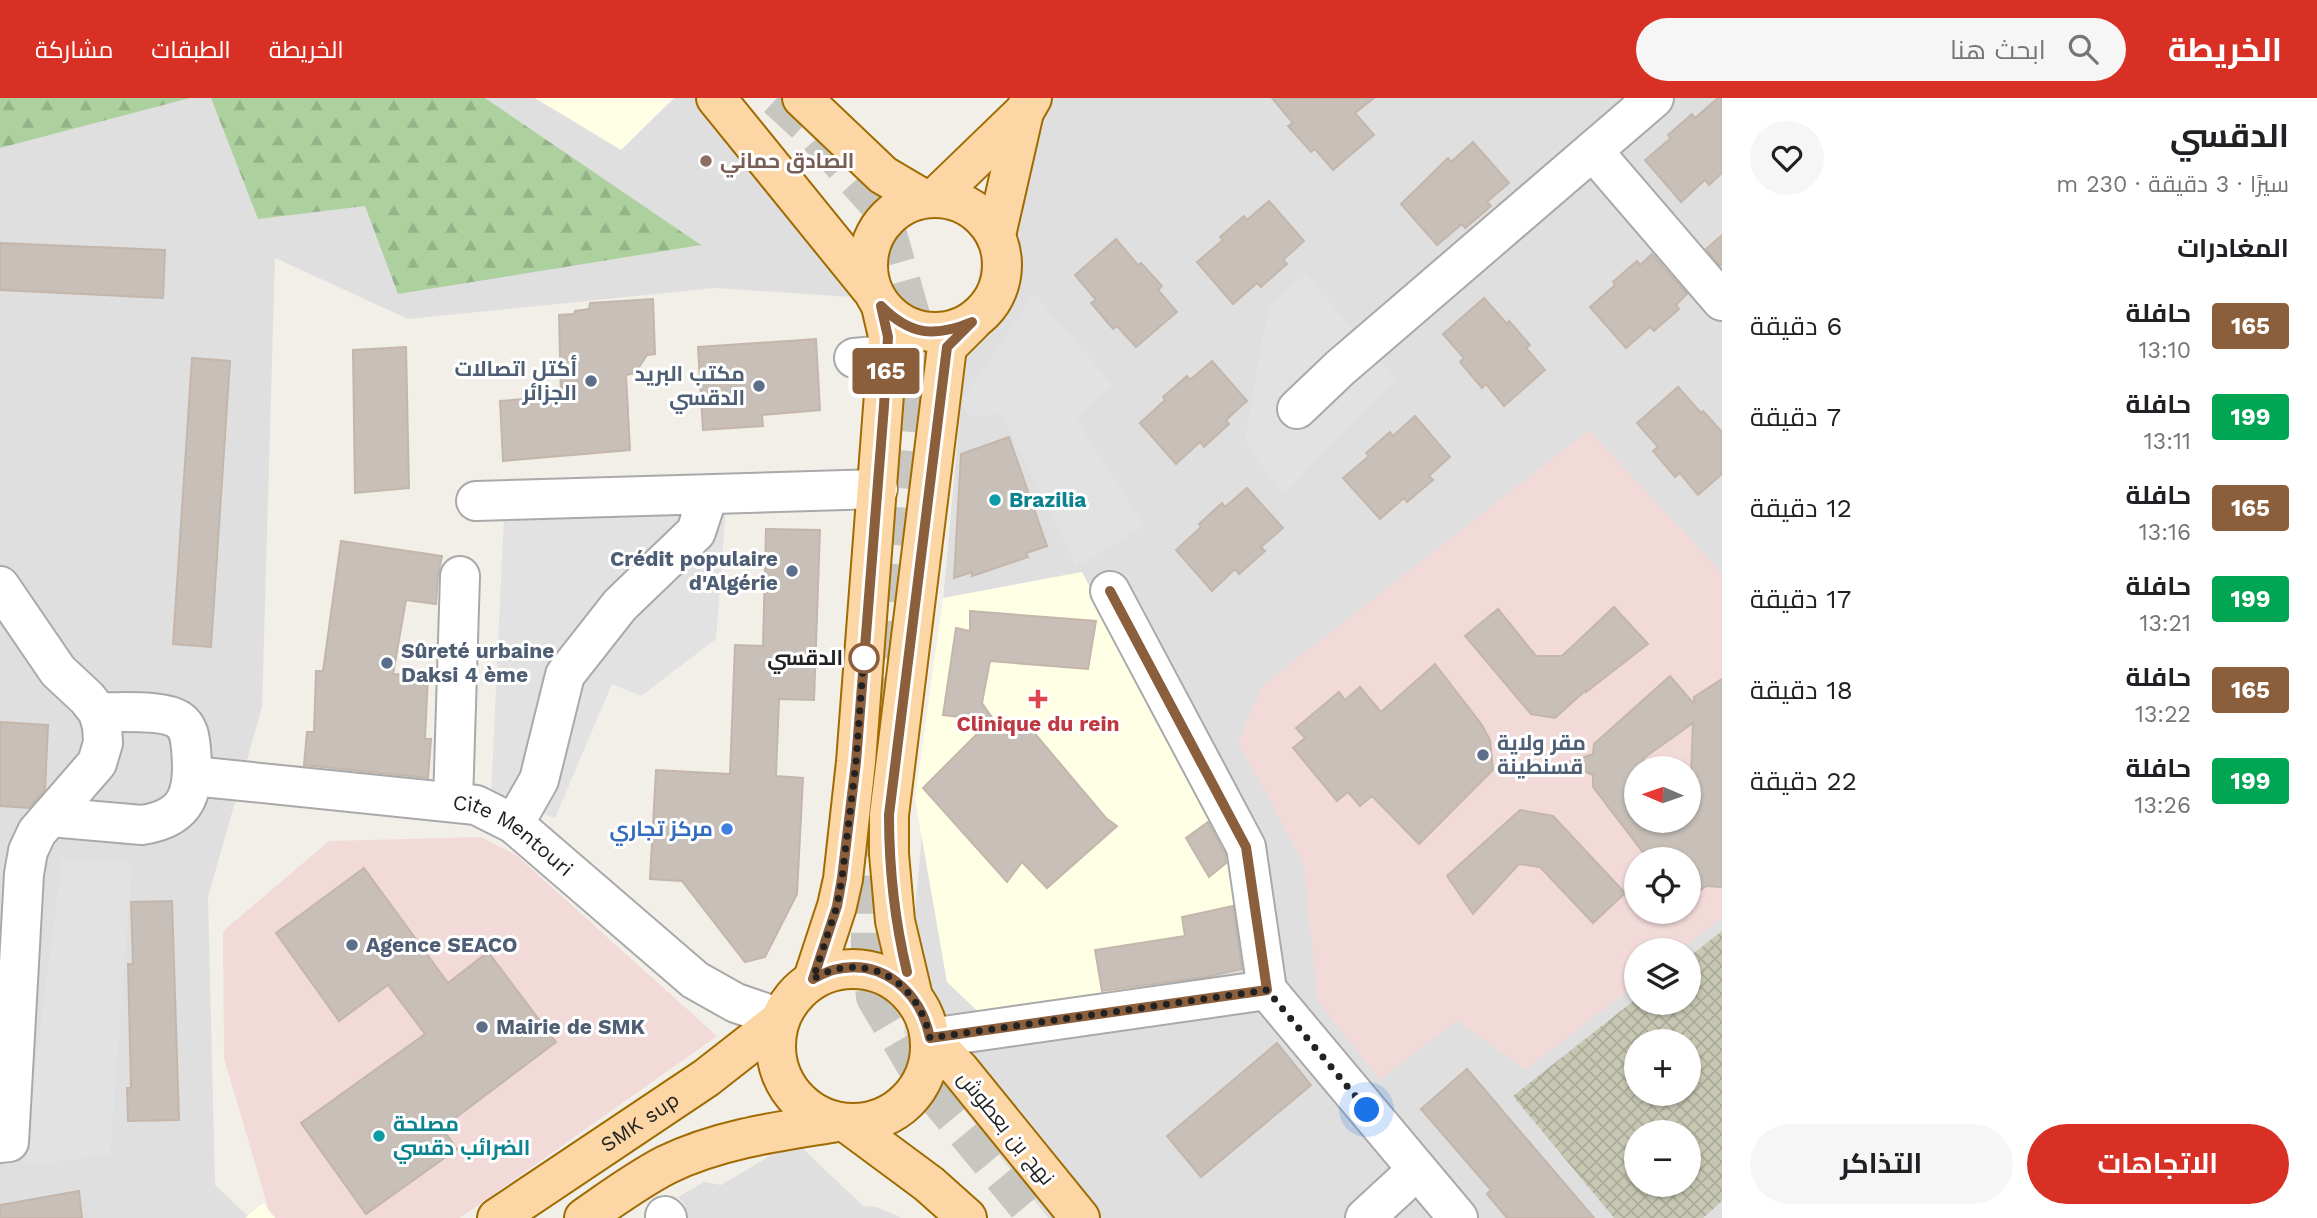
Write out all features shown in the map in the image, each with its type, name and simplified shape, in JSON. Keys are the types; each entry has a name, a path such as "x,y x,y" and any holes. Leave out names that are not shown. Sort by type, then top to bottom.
{"main road":[{"path":"716,98 894,320 911,329 931,333 952,330 972,322"},
{"path":"802,98 883,175 929,198"},
{"path":"929,198 1028,105"},
{"path":"996,235 1028,105"},
{"path":"584,1218 665,1166 699,1151 745,1139 843,1123 870,1122 891,1114 908,1100 921,1082 929,1061 930,1038 925,1016 914,997 895,921 889,854 889,815 947,347 991,303 999,287 1002,270 996,235 986,221 970,207 950,199 929,198 903,205 887,216 875,232 868,251 867,270 888,337 871,357 878,489 856,762 842,878 837,906 813,979"},
{"path":"914,997 897,982 877,972 856,968 834,970 813,979 799,989 788,1002 780,1019 775,1040 776,1058 786,1085 804,1106 821,1116 843,1123 929,1184 967,1218"},
{"name":"SMK sup","path":"498,1218 706,1078 780,1019"},
{"name":"نهج بن بعطوش","path":"930,1038 959,1069 1080,1218"}],"street":[{"path":"1297,409 1340,368 1654,98"},
{"path":"1593,150 1722,301"},
{"path":"476,501 878,489"},
{"path":"514,824 539,780 565,674 620,605 696,532 708,495"},
{"path":"453,802 460,576"},
{"path":"0,586 58,671 98,712 103,743 97,763 37,832 24,874 9,1142 0,1143"},
{"path":"1110,591 1246,847 1267,990 1458,1218"},
{"path":"50,817 142,825 155,823 176,812 190,790 193,776 190,734 179,720 162,715 98,712"},
{"name":"Cite Mentouri","path":"193,776 476,806 514,824 695,980 736,1003 780,1019"},
{"path":"930,1038 1267,990"},
{"path":"1365,1218 1417,1170"}],"shaded area":[{"path":"0,98 714,98 752,142 852,297 715,288 408,319 275,258 262,707 208,897 215,1185 250,1218 0,1218"},
{"path":"535,98 674,98 621,150"},
{"path":"1053,98 1722,98 1722,1218 1048,1218 904,1033 961,402 986,221"},
{"path":"1305,274 1396,379 1283,495 1245,441 1268,309"},
{"path":"1034,294 1113,385 1076,419 1144,526 1076,567 1002,414 969,417 961,402"},
{"name":"مقر ولاية قسنطينة","path":"1589,430 1722,573 1722,918 1696,938 1624,938 1624,993 1525,1070 1457,1020 1380,1080 1318,1002 1303,862 1238,742 1262,686"},
{"path":"726,507 716,639 641,696 612,684 555,818 491,796 504,515"},
{"name":"Clinique du rein","path":"1082,572 1230,860 1248,967 989,1022 947,982 915,799 943,598"},
{"path":"481,837 516,855 717,1036 460,1218 275,1218 269,1211 224,1058 223,931 329,841"},
{"path":"62,859 132,863 110,1155 23,1165"},
{"path":"1722,931 1722,1201 1703,1218 1614,1218 1513,1096 1624,1008 1624,1015 1701,1015 1701,948"},
{"path":"795,1141 863,1206 877,1207 902,1218 666,1218 686,1206 678,1197 704,1182 721,1185"},
{"path":"263,1203 275,1218 245,1218"}],"green space":[{"path":"0,98 190,98 0,148"},
{"path":"211,98 485,98 701,245 398,294 365,206 258,219"}],"building":[{"path":"1272,98 1374,98 1355,113 1374,135 1333,170 1315,149 1311,152 1288,126 1293,123"},
{"path":"1718,98 1722,98 1722,173 1709,185 1705,180 1681,202 1645,160 1671,138 1668,135 1692,114 1695,118"},
{"path":"1473,142 1509,183 1487,202 1491,206 1465,228 1462,224 1437,245 1401,204 1448,158 1451,162"},
{"path":"1269,201 1304,241 1283,260 1287,264 1261,287 1257,283 1233,304 1197,262 1223,240 1220,237 1244,216 1247,220"},
{"path":"1722,235 1722,264 1720,266 1706,249"},
{"path":"1116,239 1138,265 1141,263 1162,286 1158,290 1177,312 1136,347 1117,326 1113,329 1091,303 1096,300 1075,275"},
{"path":"0,243 165,250 163,298 0,290"},
{"path":"1652,254 1687,294 1676,305 1679,309 1654,331 1650,327 1626,348 1590,307 1637,261 1640,265"},
{"path":"1484,298 1530,345 1526,348 1545,370 1504,406 1486,384 1482,388 1460,362 1464,358 1443,334"},
{"name":"أكتل اتصالات الجزائر","path":"653,299 655,354 647,355 635,373 626,375 630,450 503,461 500,401 561,396 559,315 589,309 590,303"},
{"name":"مكتب البريد الدقسي","path":"816,339 820,410 762,415 763,426 703,430 698,347"},
{"path":"406,347 409,488 355,493 353,350"},
{"path":"192,358 230,361 211,647 173,644"},
{"path":"1212,361 1247,401 1226,420 1229,424 1204,447 1200,442 1176,464 1140,423 1165,400 1163,397 1187,376 1190,380"},
{"path":"1678,387 1722,432 1722,474 1698,495 1680,473 1675,477 1653,451 1658,447 1637,423"},
{"path":"1415,416 1450,457 1429,476 1433,480 1407,502 1404,498 1380,519 1343,478 1369,456 1366,453 1390,432 1393,436"},
{"name":"Brazilia","path":"1009,437 1047,546 1026,553 1028,557 972,576 972,572 954,578 961,454"},
{"path":"1247,488 1283,528 1261,547 1265,551 1239,574 1235,569 1212,591 1176,550 1222,503 1225,507"},
{"name":"مركز تجاري","path":"766,529 820,530 814,700 779,699 776,776 803,778 797,894 765,957 745,962 682,881 650,879 656,770 730,774 735,645 763,646"},
{"path":"341,541 442,556 436,604 406,600 393,674 428,676 425,739 431,739 428,778 304,765 307,732 314,732 316,671 323,671"},
{"path":"1614,607 1648,644 1586,690 1555,718 1531,714 1465,636 1498,609 1536,656 1562,656"},
{"path":"970,611 1096,621 1088,669 990,661 982,703 1005,736 1026,723 1106,818 1117,826 1047,888 1022,862 1007,882 923,788 991,720 943,715 956,628 970,631"},
{"path":"1435,664 1482,725 1490,740 1493,770 1419,844 1372,796 1360,806 1348,792 1337,801 1293,748 1305,738 1296,728 1339,692 1345,700 1360,687 1381,712"},
{"path":"1670,676 1694,704 1694,697 1722,679 1722,887 1706,886 1701,890 1701,847 1639,847 1628,833 1701,833 1701,756 1692,756 1693,723 1647,756 1624,756 1624,828 1593,787 1593,775 1566,763 1593,754 1594,744"},
{"path":"0,722 48,725 45,790 29,808 0,806"},
{"path":"1520,810 1553,816 1624,894 1593,923 1540,867 1519,864 1473,914 1447,876"},
{"path":"1208,822 1225,854 1226,863 1209,877 1186,838"},
{"path":"364,868 448,983 488,952 556,1042 442,1128 457,1149 366,1214 301,1123 425,1034 388,985 339,1021 276,933"},
{"path":"172,901 179,1120 128,1121 127,1088 131,1088 128,964 133,964 131,902"},
{"path":"1233,906 1242,969 1206,977 1102,991 1095,950 1185,936 1182,917"},
{"path":"1277,1043 1311,1085 1201,1177 1167,1136"},
{"path":"1467,1069 1594,1218 1507,1218 1487,1194 1491,1190 1421,1109"},
{"path":"79,1191 82,1218 0,1218 0,1205"}],"tunnel":[{"path":"777,98 815,133 880,206 914,326 880,749"},
{"path":"875,819 870,898 870,946 875,997 927,1085 1037,1218"}],"bus line":[{"name":"165","path":"907,972 895,921 889,854 889,815 947,347 972,322 952,330 931,333 911,329 894,320 881,306 888,337 856,762 837,906 813,979 834,970 856,968 877,972 897,982 914,997 922,1010 930,1038 1267,990 1246,847 1110,591"}],"place":[{"name":"الصادق حماني","path":"706,161"},
{"name":"أكتل اتصالات الجزائر","path":"591,381"},
{"name":"مكتب البريد الدقسي","path":"759,386"},
{"name":"Brazilia","path":"995,500"},
{"name":"Crédit populaire d'Algérie","path":"792,571"},
{"name":"الدقسي","path":"864,658"},
{"name":"Sûreté urbaine Daksi 4 ème","path":"387,663"},
{"name":"Clinique du rein","path":"1038,699"},
{"name":"مقر ولاية قسنطينة","path":"1483,755"},
{"name":"مركز تجاري","path":"727,829"},
{"name":"Agence SEACO","path":"352,945"},
{"name":"Mairie de SMK","path":"482,1027"},
{"name":"مصلحة الضرائب دقسي","path":"379,1136"}],"route":[{"path":"864,658 864,653 856,762 842,878 837,906 813,979 834,970 856,968 877,972 897,982 914,997 922,1010 930,1038 1267,990 1367,1110"}]}
